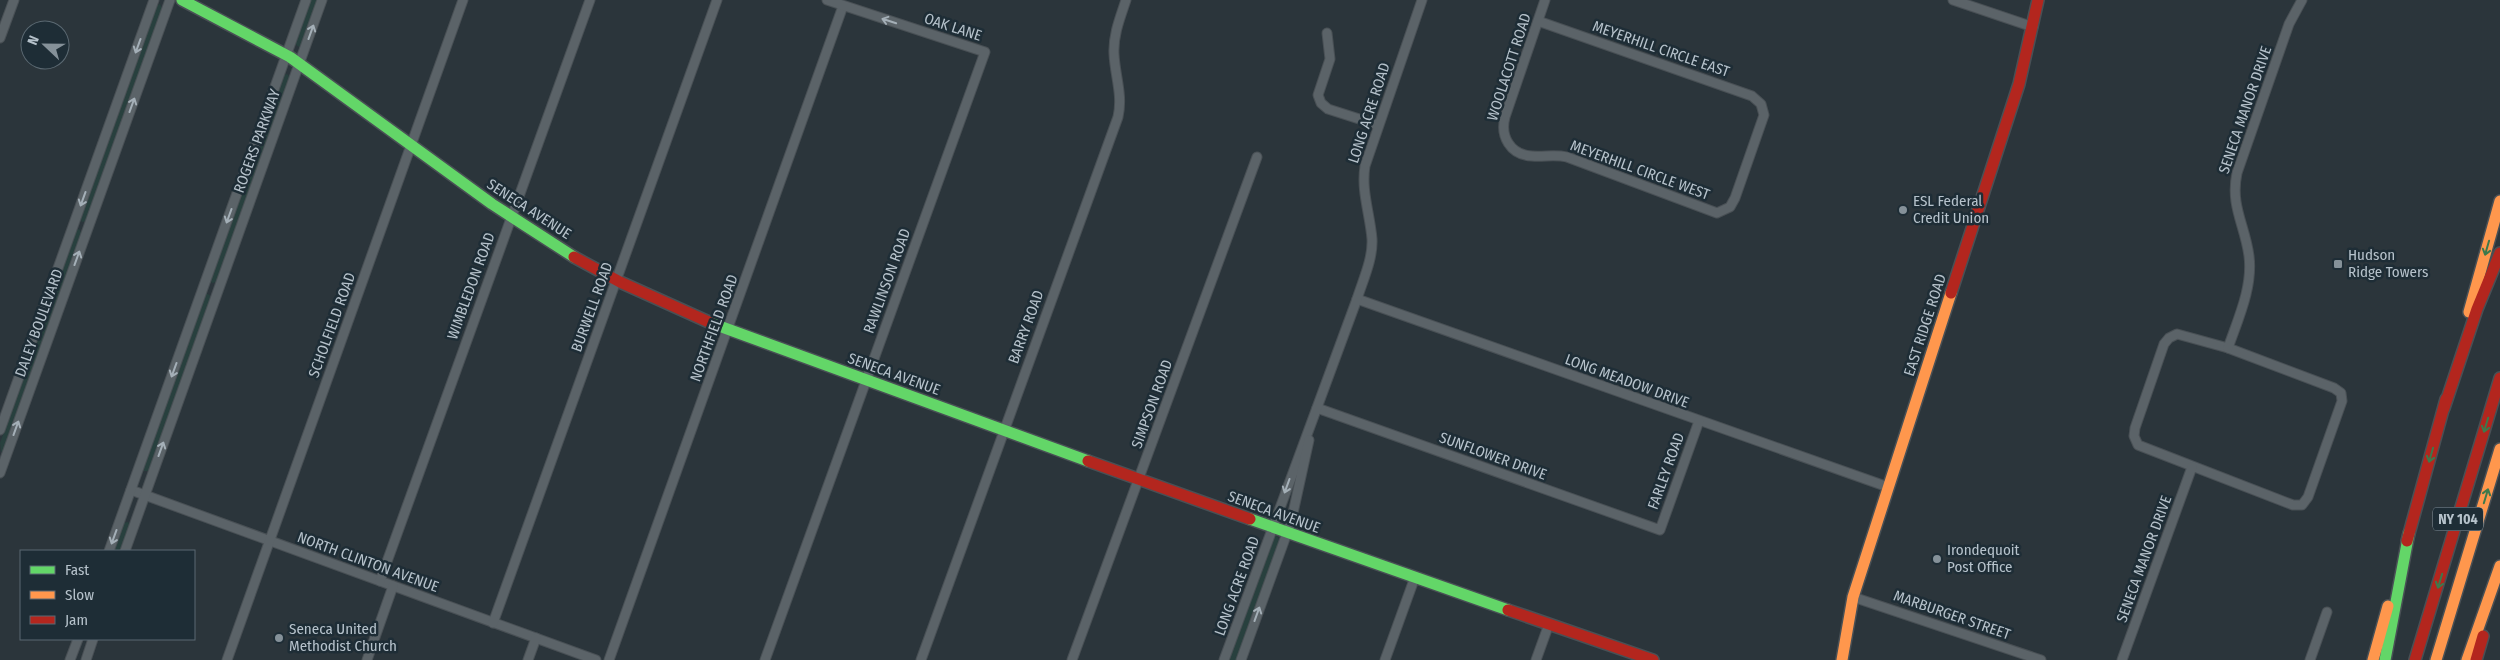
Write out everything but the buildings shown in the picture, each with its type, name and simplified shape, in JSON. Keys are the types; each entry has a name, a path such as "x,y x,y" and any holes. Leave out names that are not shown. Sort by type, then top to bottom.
{"main road":[{"name":"SENECA AVENUE","path":"182,0 287,55 412,143 510,218 616,280 728,329 1003,430 1280,530 1653,660"},
{"name":"EAST RIDGE ROAD","path":"1842,660 1854,597 2019,84 2038,0"},
{"path":"2373,660 2500,201"},
{"path":"2444,408 2477,309 2500,253"},
{"name":"NY 104","path":"2415,660 2500,378"},
{"name":"NY 104","path":"2436,660 2500,449"},
{"path":"2385,660 2409,532"},
{"path":"2467,660 2500,566"},
{"path":"2476,660 2500,571"}],"street":[{"path":"0,38 14,0"},
{"name":"DALEY BOULEVARD","path":"0,430 154,0"},
{"name":"DALEY BOULEVARD","path":"0,474 3,456 170,0"},
{"name":"ROGERS PARKWAY","path":"109,550 306,0"},
{"name":"ROGERS PARKWAY","path":"124,550 322,0"},
{"name":"SCHOLFIELD ROAD","path":"227,660 463,0"},
{"name":"WIMBLEDON ROAD","path":"380,582 590,0"},
{"name":"BURWELL ROAD","path":"494,623 717,0"},
{"name":"OAK LANE","path":"827,0 985,52"},
{"name":"BARRY ROAD","path":"921,660 1118,117 1120,100 1114,63 1114,43 1126,0"},
{"name":"LONG ACRE ROAD","path":"1241,660 1317,408 1357,299 1370,256 1372,241 1363,178 1378,126 1422,0"},
{"name":"WOOLACOTT ROAD","path":"1507,142 1503,130 1505,117 1545,0"},
{"path":"1953,0 2033,28"},
{"name":"SENECA MANOR DRIVE","path":"2228,348 2246,294 2250,271 2248,249 2234,195 2237,173 2289,24 2302,0"},
{"name":"NORTHFIELD ROAD","path":"609,660 843,6"},
{"name":"MEYERHILL CIRCLE EAST","path":"1538,21 1752,96 1761,104 1764,115"},
{"path":"1327,33 1330,59 1318,95 1321,103 1328,109 1378,126"},
{"name":"RAWLINSON ROAD","path":"765,660 985,52"},
{"name":"MEYERHILL CIRCLE WEST","path":"1507,142 1523,155 1555,154 1567,157 1717,213 1730,207 1735,198 1764,115"},
{"name":"SIMPSON ROAD","path":"1072,660 1256,158"},
{"path":"74,223 88,228"},
{"path":"204,286 218,291"},
{"name":"LONG MEADOW DRIVE","path":"1357,299 1888,487"},
{"path":"2181,334 2228,348 2334,388 2341,393 2342,401 2308,497 2302,505 2292,505 2141,448 2135,440 2135,428 2164,344 2169,338 2181,334"},
{"name":"LONG ACRE ROAD","path":"1224,660 1280,530 1317,408"},
{"name":"SUNFLOWER DRIVE","path":"1317,408 1660,530"},
{"name":"FARLEY ROAD","path":"1660,530 1698,421"},
{"name":"SENECA MANOR DRIVE","path":"2122,660 2192,467"},
{"name":"NORTH CLINTON AVENUE","path":"131,490 596,660"},
{"path":"122,515 136,520"},
{"path":"1385,660 1415,577"},
{"path":"367,660 393,586"},
{"name":"MARBURGER STREET","path":"1854,597 2041,660"},
{"path":"2310,660 2327,612"},
{"path":"1536,660 1549,624"},
{"path":"528,660 536,638"},
{"path":"70,660 78,640"},
{"path":"86,660 93,640"}],"green space":[{"path":"311,0 318,0 302,45 299,47 295,44"},
{"path":"160,4 162,9 86,221 82,222 80,218 155,6"},
{"path":"287,74 290,77 217,282 212,283 210,280 284,75"},
{"path":"79,229 82,234 5,450 1,452 0,443 75,231"},
{"path":"206,293 212,297 149,471 144,471 143,469"},
{"path":"128,522 130,525 120,550 113,550 123,523"},
{"path":"1277,536 1280,540 1236,660 1228,660 1273,538"}],"traffic: fast":[{"path":"182,0 290,57 492,204 574,257"},
{"path":"711,323 1088,461"},
{"path":"1250,519 1508,610"},
{"path":"2385,660 2409,533"}],"traffic: slow":[{"path":"2469,312 2500,201"},
{"path":"1842,660 1853,597 1951,293"},
{"path":"2436,660 2500,449"},
{"path":"2467,660 2500,566"},
{"path":"2373,660 2388,606"}],"traffic: jam":[{"path":"1951,293 2019,84 2038,0"},
{"path":"2444,408 2477,309 2500,253"},
{"path":"574,257 620,282 711,323"},
{"path":"2415,660 2500,378"},
{"path":"2407,541 2446,399"},
{"path":"1088,461 1250,519"},
{"path":"1508,610 1653,660"},
{"path":"2476,660 2483,636"}],"place":[{"name":"ESL Federal Credit Union","path":"1903,210"},
{"name":"Hudson Ridge Towers","path":"2338,264"},
{"name":"Irondequoit Post Office","path":"1937,559"},
{"name":"Seneca United Methodist Church","path":"279,638"}]}
